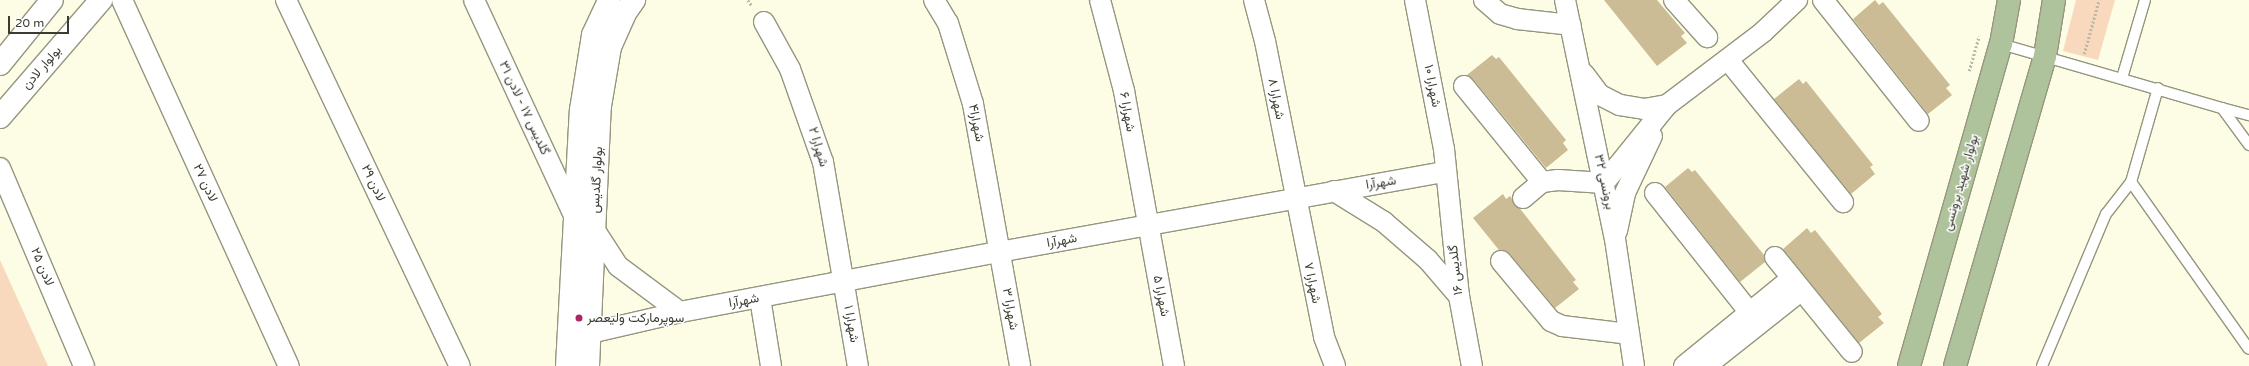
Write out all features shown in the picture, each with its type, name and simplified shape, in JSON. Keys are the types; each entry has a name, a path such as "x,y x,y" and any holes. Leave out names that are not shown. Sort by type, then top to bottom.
{"main road":[{"name":"بولوار شهید برونسی","path":"1909,366 2001,44 2009,0"},
{"path":"1955,366 2045,56 2054,0"}],"street":[{"path":"0,64 52,0"},
{"name":"بولوار لادن","path":"0,117 100,0"},
{"name":"لادن ۲۷","path":"122,0 289,366"},
{"name":"لادن ۲۹","path":"286,0 460,366"},
{"name":"گلدیس ۱۷ - لادن ۳۱","path":"474,0 574,215"},
{"name":"بولوار گلدیس","path":"588,366 579,332 574,215 581,110 593,35 609,0"},
{"name":"بولوار گلدیس","path":"567,366 579,332 594,229 602,91 610,47 625,13 634,0"},
{"name":"شهرارا۴","path":"934,0 948,23 973,104 999,252"},
{"name":"شهرارا ۶","path":"1100,0 1124,91 1148,226"},
{"name":"شهرارا ۸","path":"1254,0 1265,41 1294,199"},
{"name":"شهرارا ۱۰","path":"1415,0 1444,149 1445,172"},
{"path":"1484,0 1500,14 1512,18 1571,25"},
{"name":"برونسی ۳۲","path":"1565,0 1615,239 1634,366"},
{"path":"1674,0 1707,37"},
{"path":"1823,0 1919,120"},
{"path":"1523,198 1542,182 1558,180 1604,183 1667,105 1728,60 1788,4"},
{"name":"شهرارا ۲","path":"764,22 790,69 823,162 843,281"},
{"path":"1728,60 1843,202"},
{"path":"1580,69 1600,95 1620,105 1644,108 1667,105"},
{"path":"1464,86 1542,182"},
{"path":"1615,239 1625,194 1667,105"},
{"name":"لادن ۲۵","path":"0,168 84,366"},
{"name":"شهرآرا","path":"579,332 999,252 1445,172"},
{"name":"گلدیس ۱۶","path":"1445,172 1459,296 1472,366"},
{"path":"1334,191 1384,222 1428,260 1459,296"},
{"path":"1655,193 1754,318"},
{"name":"شهرارا ۷","path":"1294,199 1324,337 1335,366"},
{"name":"شهرارا ۵","path":"1148,226 1174,366"},
{"path":"594,229 618,266 680,312"},
{"name":"شهرارا ۳","path":"999,252 1020,366"},
{"path":"1776,257 1852,352"},
{"path":"1501,261 1551,322 1562,326 1629,334"},
{"name":"شهرارا ۱","path":"843,281 858,366"},
{"path":"1684,366 1710,361 1754,318 1797,284"},
{"path":"760,298 771,366"}],"lane":[{"path":"2122,78 2145,0"},
{"path":"2001,44 2249,115"},
{"path":"2042,366 2106,214 2131,182 2158,88"},
{"path":"2222,108 2249,146"},
{"path":"2131,182 2249,349"}],"path":[{"path":"2080,66 2099,0"}],"shaded area":[{"path":"2076,0 2115,0 2098,60 2063,51"},
{"path":"0,260 48,366 0,366"}],"building":[{"path":"1604,0 1657,0 1685,33 1681,36 1687,43 1657,66"},
{"path":"1875,0 1879,5 1883,2 1950,85 1946,88 1952,95 1928,114 1853,19"},
{"path":"1492,55 1496,59 1499,57 1566,140 1563,143 1568,150 1546,168 1473,79 1467,75"},
{"path":"1799,79 1803,84 1806,81 1873,165 1870,167 1875,174 1851,194 1774,99"},
{"path":"1688,168 1692,172 1695,170 1764,255 1765,262 1740,282 1665,187"},
{"path":"1503,194 1506,199 1510,196 1576,280 1573,282 1579,289 1555,308 1510,254 1499,250 1473,218"},
{"path":"1807,228 1811,233 1815,230 1882,314 1878,317 1884,323 1859,343 1783,249"}],"place":[{"name":"سوپرمارکت ولیعصر","path":"579,318"}]}
